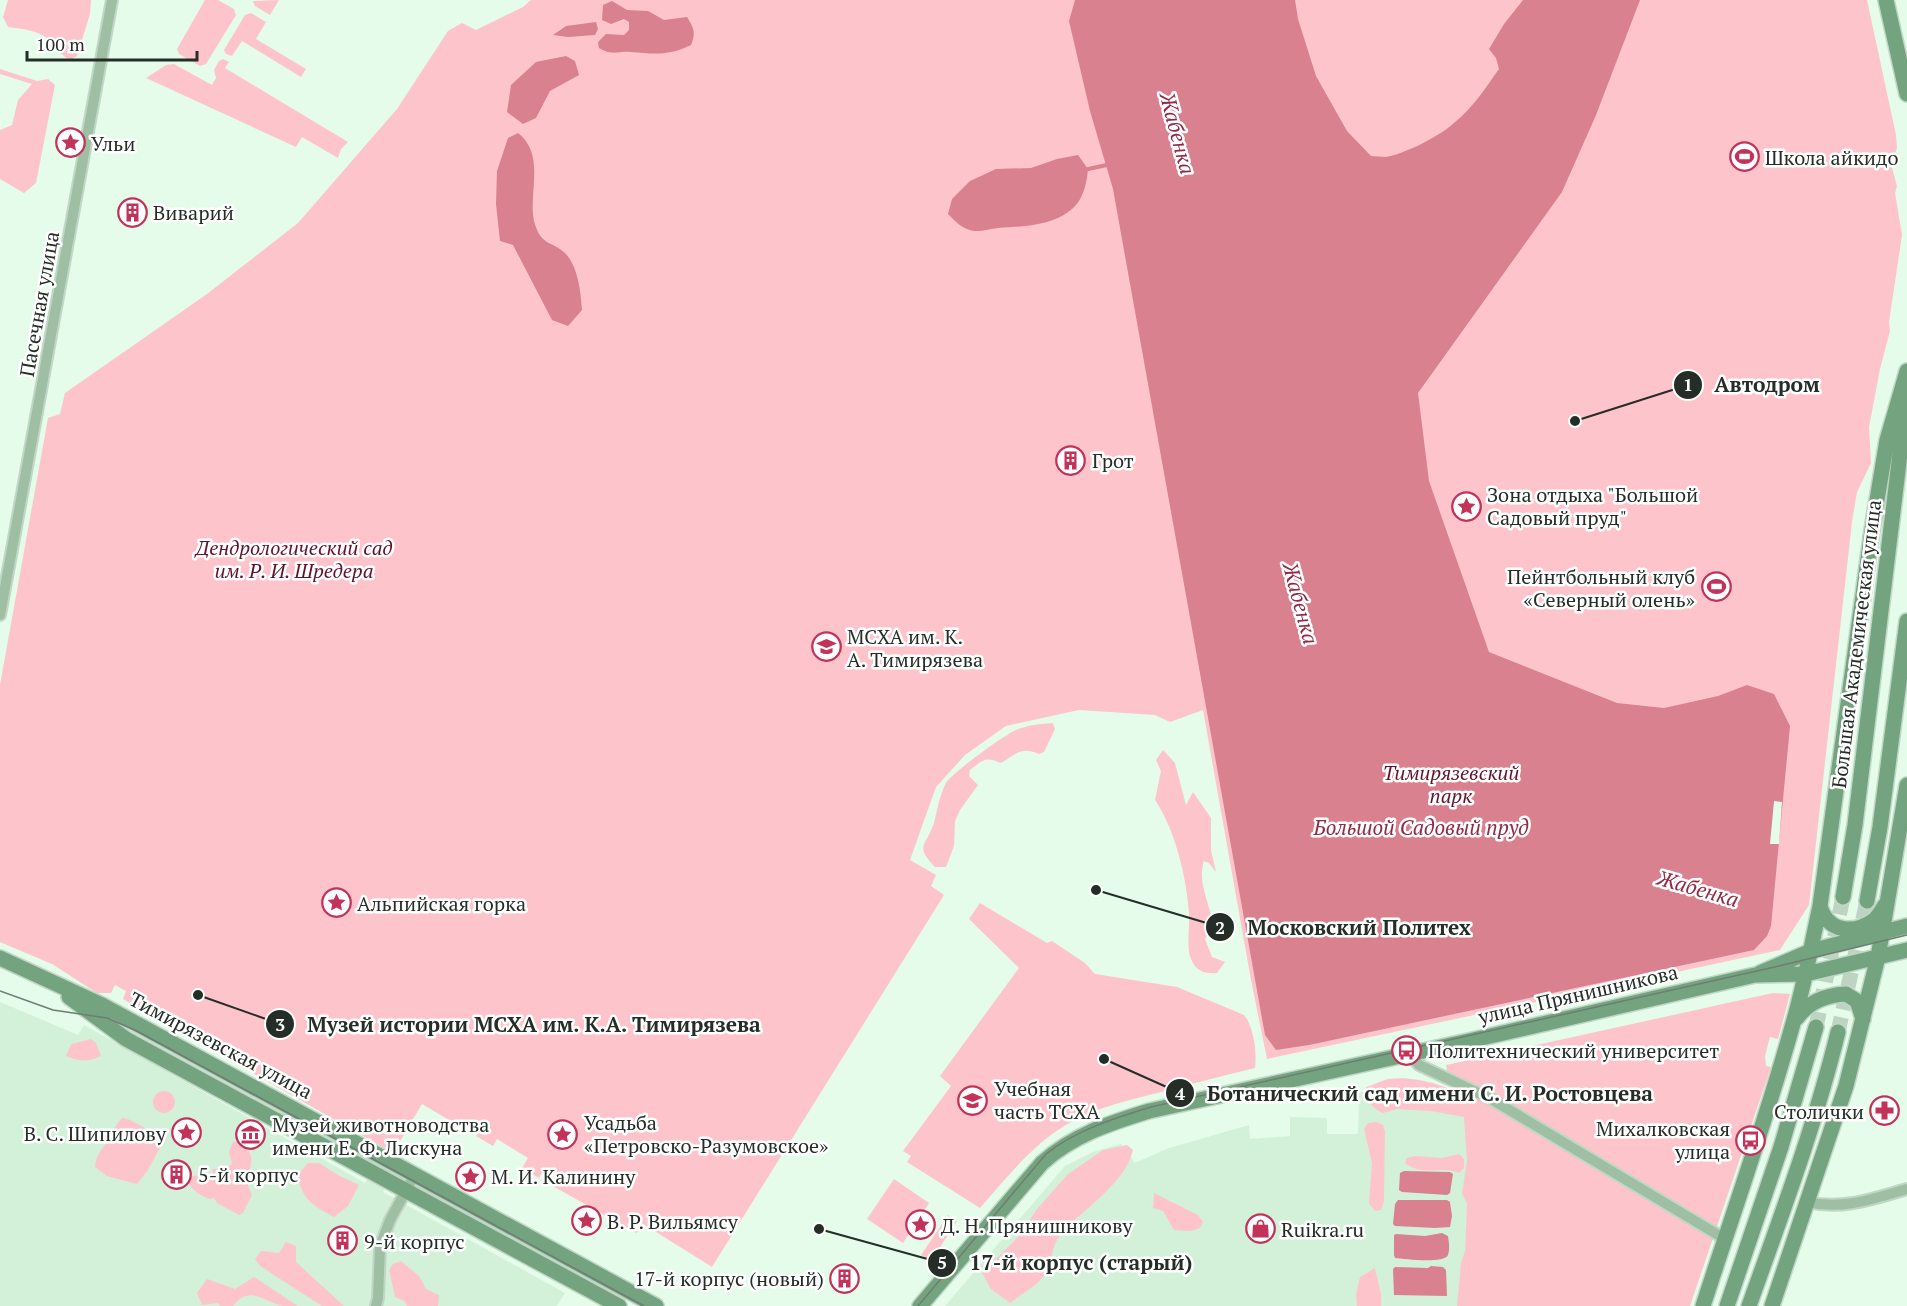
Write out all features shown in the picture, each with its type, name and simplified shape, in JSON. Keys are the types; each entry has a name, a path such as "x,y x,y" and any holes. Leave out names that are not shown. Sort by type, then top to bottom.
{"main road":[{"path":"1886,0 1907,94"},
{"path":"1703,1306 1757,1143 1793,1026 1806,974 1820,906 1872,530 1887,440 1907,371"},
{"name":"Большая Академическая улица","path":"1843,897 1858,801 1907,396"},
{"path":"1867,901 1880,827 1907,621"},
{"path":"1772,1306 1845,1091 1878,957 1907,785"},
{"path":"1820,906 1828,922 1837,928 1844,928 1861,926 1875,919 1888,900"},
{"path":"1882,933 1907,926"},
{"name":"улица Прянишникова","path":"920,1306 1042,1163 1067,1143 1121,1120 1149,1111 1755,975 1810,951 1882,933"},
{"path":"1878,957 1907,950"},
{"name":"улица Прянишникова","path":"1755,975 1806,974 1878,957"},
{"name":"Тимирязевская улица","path":"0,958 102,1005 656,1306"},
{"name":"Тимирязевская улица","path":"48,981 126,1039 619,1306"},
{"path":"1793,1026 1802,1010 1810,1004 1837,994 1846,994 1857,1001 1863,1019"},
{"path":"1727,1306 1781,1147 1816,1027"},
{"path":"1749,1306 1828,1075 1838,1032"}],"street":[{"name":"Пасечная улица","path":"0,615 112,0"},
{"path":"1410,1054 1419,1065 1491,1099 1725,1239"},
{"path":"376,1306 380,1247 390,1220 415,1174"},
{"path":"1807,1202 1827,1206 1846,1205 1907,1189"}],"shaded area":[{"path":"0,1002 78,1035 84,1025 365,1183 368,1178 385,1188 383,1192 565,1293 557,1306 0,1306"},
{"path":"1408,1079 1471,1108 1463,1306 945,1306 1065,1166 1093,1152 1121,1144 1135,1163 1166,1149 1249,1125 1250,1139 1290,1136 1290,1117 1327,1118 1327,1134 1358,1134 1359,1093"}],"green space":[{"path":"8,0 91,0 90,14 77,56 70,60 40,34 8,27 3,17"},
{"path":"205,0 218,0 234,9 236,15 206,64 200,66 179,54 177,49"},
{"path":"279,0 270,15 255,6 253,1"},
{"name":"МСХА им. К. А. Тимирязева","path":"531,0 1867,0 1896,135 1897,148 1891,164 1897,186 1895,193 1902,235 1889,322 1890,331 1869,427 1871,463 1857,492 1852,522 1809,905 1780,950 1267,1059 1203,710 1170,722 1155,715 1079,710 1006,726 965,755 936,787 910,860 936,875 931,886 944,895 712,1267 632,1217 627,1225 638,1231 636,1233 551,1185 556,1176 544,1169 539,1178 522,1168 528,1158 497,1139 493,1146 476,1136 480,1129 468,1122 466,1125 456,1119 454,1123 422,1104 393,1153 123,999 126,991 115,985 111,993 97,993 52,964 0,942 0,685 48,418 60,414 65,393 207,294 298,223 397,109 448,31 462,23 476,30 523,7"},
{"path":"251,13 266,22 256,39 306,69 301,77 242,41 232,56 226,54 224,50 245,15"},
{"path":"223,59 229,62 225,68 348,142 341,149 338,158 302,137 296,147 146,78 166,65 174,64 212,85 216,78 214,70 219,61"},
{"path":"0,69 37,81 48,79 55,85 36,183 24,193 0,179 0,130 12,125 18,100 32,84 0,74"},
{"path":"1053,723 1055,729 1044,752 1039,754 1023,751 1001,763 984,760 970,770 969,776 978,785 955,821 954,846 946,867 935,867 923,850 934,823 940,797 950,778 1010,733 1030,726"},
{"path":"1163,750 1175,763 1186,805 1193,792 1211,818 1211,850 1216,872 1209,863 1204,861 1202,878 1214,932 1208,934 1205,939 1212,957 1225,962 1217,973 1208,973 1198,969 1190,954 1189,914 1183,870 1168,825 1155,800 1161,771 1156,760"},
{"path":"980,903 1047,943 1052,941 1085,963 1095,974 1177,987 1244,1015 1254,1040 1255,1068 1123,1102 1083,1116 1047,1138 1026,1157 980,1208 907,1162 911,1156 903,1151 951,1086 940,1076 1019,968 969,919"},
{"path":"1773,993 1790,994 1778,1039 1770,1037 1765,1056 1766,1066 1771,1067 1690,1306 1457,1306 1461,1263 1465,1251 1467,1203 1462,1194 1467,1160 1464,1117 1431,1111 1397,1109 1383,1113 1370,1103 1366,1087 1388,1079 1420,1080 1442,1086 1471,1099 1472,1085 1447,1071 1446,1065"},
{"path":"91,1039 96,1043 101,1056 84,1060 66,1056 71,1044"},
{"path":"164,1091 172,1094 175,1102 172,1110 164,1113 156,1110 153,1102 156,1094"},
{"path":"122,1118 150,1131 163,1142 148,1170 137,1184 107,1176 95,1167 100,1152"},
{"path":"1377,1122 1383,1125 1385,1131 1384,1201 1381,1210 1375,1211 1369,1203 1372,1163 1364,1129 1368,1123"},
{"path":"237,1141 244,1145 250,1154 248,1182 252,1195 243,1213 239,1215 217,1203 214,1198 209,1199 200,1194 188,1182 192,1176 201,1175 209,1178 213,1169 224,1169 232,1164 229,1152 233,1142"},
{"path":"1127,1145 1133,1150 1122,1174 1061,1234 1055,1244 1046,1272 1040,1281 1010,1303 991,1289 982,1273 1019,1236 1037,1209 1068,1174 1103,1150"},
{"path":"1459,1154 1464,1159 1464,1168 1459,1173 1418,1169 1405,1163 1407,1158 1415,1156 1442,1158"},
{"path":"308,1163 319,1163 359,1185 348,1206 334,1217 314,1205 303,1191 297,1176"},
{"path":"894,1179 929,1203 903,1243 867,1219"},
{"path":"1154,1193 1198,1215 1203,1222 1200,1228 1191,1231 1174,1230 1163,1211 1153,1208"},
{"path":"948,1215 957,1221 931,1261 921,1255"},
{"path":"286,1242 296,1246 296,1262 344,1306 322,1306 260,1266 255,1259 261,1251 279,1253"},
{"path":"401,1261 419,1276 426,1289 439,1295 438,1306 407,1306 404,1301 395,1297 389,1270 393,1264"},
{"path":"1375,1268 1381,1294 1381,1306 1357,1306 1356,1294 1360,1277"},
{"path":"254,1277 298,1306 283,1306 251,1295 239,1300 233,1306 220,1306 218,1303 202,1305 197,1293 207,1279 235,1289"}],"water":[{"name":"Большой Садовый пруд","path":"1075,0 1295,0 1298,19 1316,76 1347,131 1371,156 1385,157 1402,153 1432,138 1449,127 1473,104 1499,69 1496,58 1489,49 1504,24 1523,0 1640,0 1596,115 1562,192 1418,393 1429,481 1489,652 1617,703 1664,708 1718,696 1747,685 1774,694 1790,726 1771,926 1767,936 1754,950 1309,1045 1276,1050 1265,1035 1113,189 1090,111 1069,21"},
{"path":"612,1 627,10 648,11 664,20 687,17 694,31 691,45 661,53 611,53 599,48 598,42 606,34 624,35 629,30 629,22 624,19 611,24 602,20 603,5"},
{"path":"596,22 598,29 595,35 568,37 553,35 566,26"},
{"path":"566,56 575,61 579,75 550,91 536,118 523,124 507,112 511,85 536,62"},
{"path":"518,133 526,142 534,163 533,210 537,229 543,239 565,253 573,265 578,280 582,310 568,326 552,320 513,245 500,241 496,204 497,171 508,138"},
{"path":"1078,155 1088,169 1083,193 1072,209 1053,220 1031,225 976,231 958,224 948,214 952,199 970,181 996,169 1031,168"},
{"path":"1404,1171 1450,1172 1453,1174 1450,1193 1447,1195 1402,1192 1399,1190 1400,1173"},
{"path":"1398,1200 1447,1200 1450,1202 1452,1216 1450,1227 1395,1226 1393,1224 1395,1204"},
{"path":"1442,1233 1448,1236 1449,1241 1449,1253 1445,1258 1423,1260 1395,1258 1394,1235 1425,1236"},
{"path":"1395,1267 1428,1268 1443,1267 1446,1270 1447,1296 1394,1295 1393,1269"}],"pier":[{"path":"1774,801 1782,802 1779,844 1770,844"}],"waterway":[{"path":"1088,169 1107,165"}],"tunnel":[{"path":"1816,1027 1843,897"},
{"path":"1838,1032 1867,901"}],"tram line":[{"path":"918,1306 1046,1154 1083,1131 1110,1120 1151,1107 1779,966 1907,935"},
{"path":"0,991 53,1010 107,1018 137,1031 644,1306"}],"place":[{"name":"Ульи","path":"70,143"},
{"name":"Школа айкидо","path":"1744,157"},
{"name":"Виварий","path":"132,212"},
{"name":"Автодром","path":"1575,421"},
{"name":"Грот","path":"1071,460"},
{"name":"Зона отдыха \"Большой Садовый пруд\"","path":"1466,506"},
{"name":"Пейнтбольный клуб «Северный олень»","path":"1716,587"},
{"name":"МСХА им. К. А. Тимирязева","path":"826,647"},
{"name":"Московский Политех","path":"1096,890"},
{"name":"Альпийская горка","path":"336,903"},
{"name":"Музей истории МСХА им. К.А. Тимирязева","path":"198,995"},
{"name":"Политехнический университет","path":"1407,1050"},
{"name":"Ботанический сад имени С. И. Ростовцева","path":"1104,1059"},
{"name":"Учебная часть ТСХА","path":"973,1100"},
{"name":"Столички","path":"1885,1111"},
{"name":"В. С. Шипилову","path":"187,1133"},
{"name":"Усадьба «Петровско-Разумовское»","path":"563,1134"},
{"name":"Музей животноводства имени Е. Ф. Лискуна","path":"251,1135"},
{"name":"Михалковская улица","path":"1751,1140"},
{"name":"5-й корпус","path":"177,1174"},
{"name":"М. И. Калинину","path":"470,1176"},
{"name":"В. Р. Вильямсу","path":"586,1221"},
{"name":"Д. Н. Прянишникову","path":"920,1225"},
{"name":"17-й корпус (старый)","path":"819,1229"},
{"name":"Ruikra.ru","path":"1260,1229"},
{"name":"9-й корпус","path":"343,1241"},
{"name":"17-й корпус (новый)","path":"845,1278"}],"water label":[{"name":"Жабенка","path":"1178,133"},
{"name":"Жабенка","path":"1301,603"},
{"name":"Жабенка","path":"1698,888"}],"park label":[{"name":"Дендрологический сад им. Р. И. Шредера","path":"294,558"},
{"name":"Тимирязевский парк","path":"1451,784"}]}
